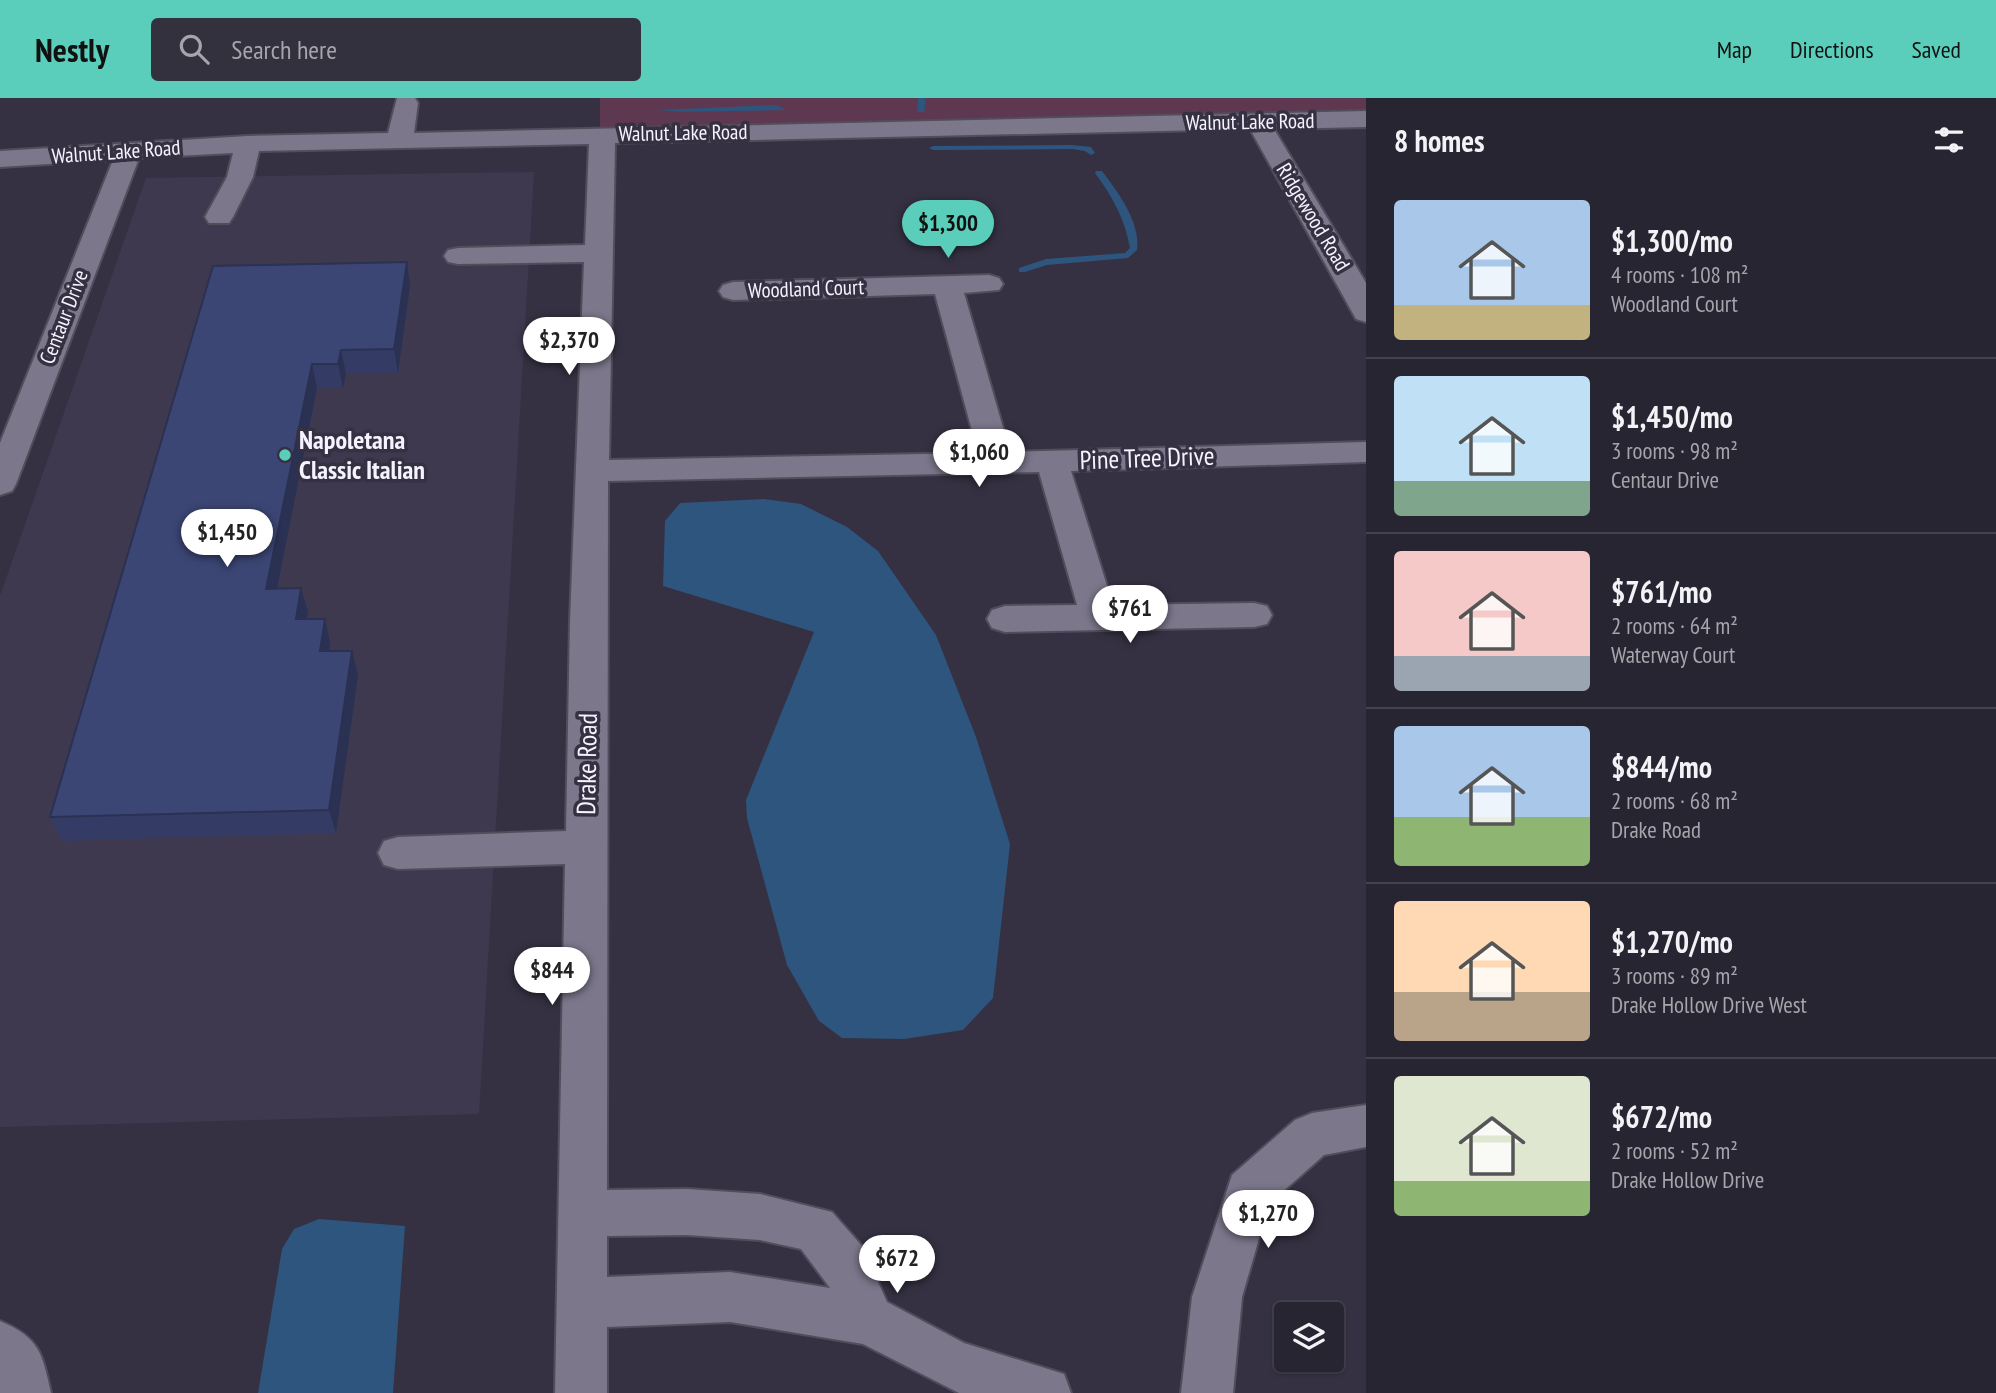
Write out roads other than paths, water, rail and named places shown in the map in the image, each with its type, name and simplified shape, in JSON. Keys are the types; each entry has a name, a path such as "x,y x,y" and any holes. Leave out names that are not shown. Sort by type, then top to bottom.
{"street":[{"path":"400,140 406,103"},
{"name":"Walnut Lake Road","path":"0,159 248,144 1366,119"},
{"name":"Ridgewood Road","path":"1258,122 1352,283 1366,313"},
{"name":"Drake Road","path":"581,1393 586,847 601,135"},
{"path":"219,217 240,177 248,144"},
{"name":"Centaur Drive","path":"0,484 129,151"},
{"path":"458,256 598,253"},
{"name":"Woodland Court","path":"733,291 989,284"},
{"path":"947,285 996,462"},
{"name":"Pine Tree Drive","path":"592,471 1366,452"},
{"path":"1052,461 1100,618"},
{"path":"1005,619 1254,615"},
{"path":"398,853 586,847"},
{"path":"1207,1393 1217,1297 1250,1191 1312,1135 1366,1126"},
{"path":"582,1213 724,1214 760,1217 815,1229 844,1263 869,1320"},
{"path":"582,1303 730,1297 869,1320 955,1366 1045,1393"},
{"path":"0,1347 18,1361 25,1393"}],"water":[{"path":"776,105 786,110 656,110"},
{"path":"764,499 801,504 847,527 878,551 936,635 976,737 1010,844 993,998 963,1030 904,1039 842,1038 819,1021 787,965 747,818 746,800 814,632 663,586 665,521 680,503"},
{"path":"319,1219 405,1226 393,1393 258,1393 282,1249 294,1229"}],"waterway":[{"path":"921,111 922,98"},
{"path":"933,148 1072,147 1088,149 1091,153"},
{"path":"1022,270 1046,262 1128,255 1134,248 1122,208 1099,173"}],"place":[{"name":"Napoletana Classic Italian","path":"285,455"}]}
